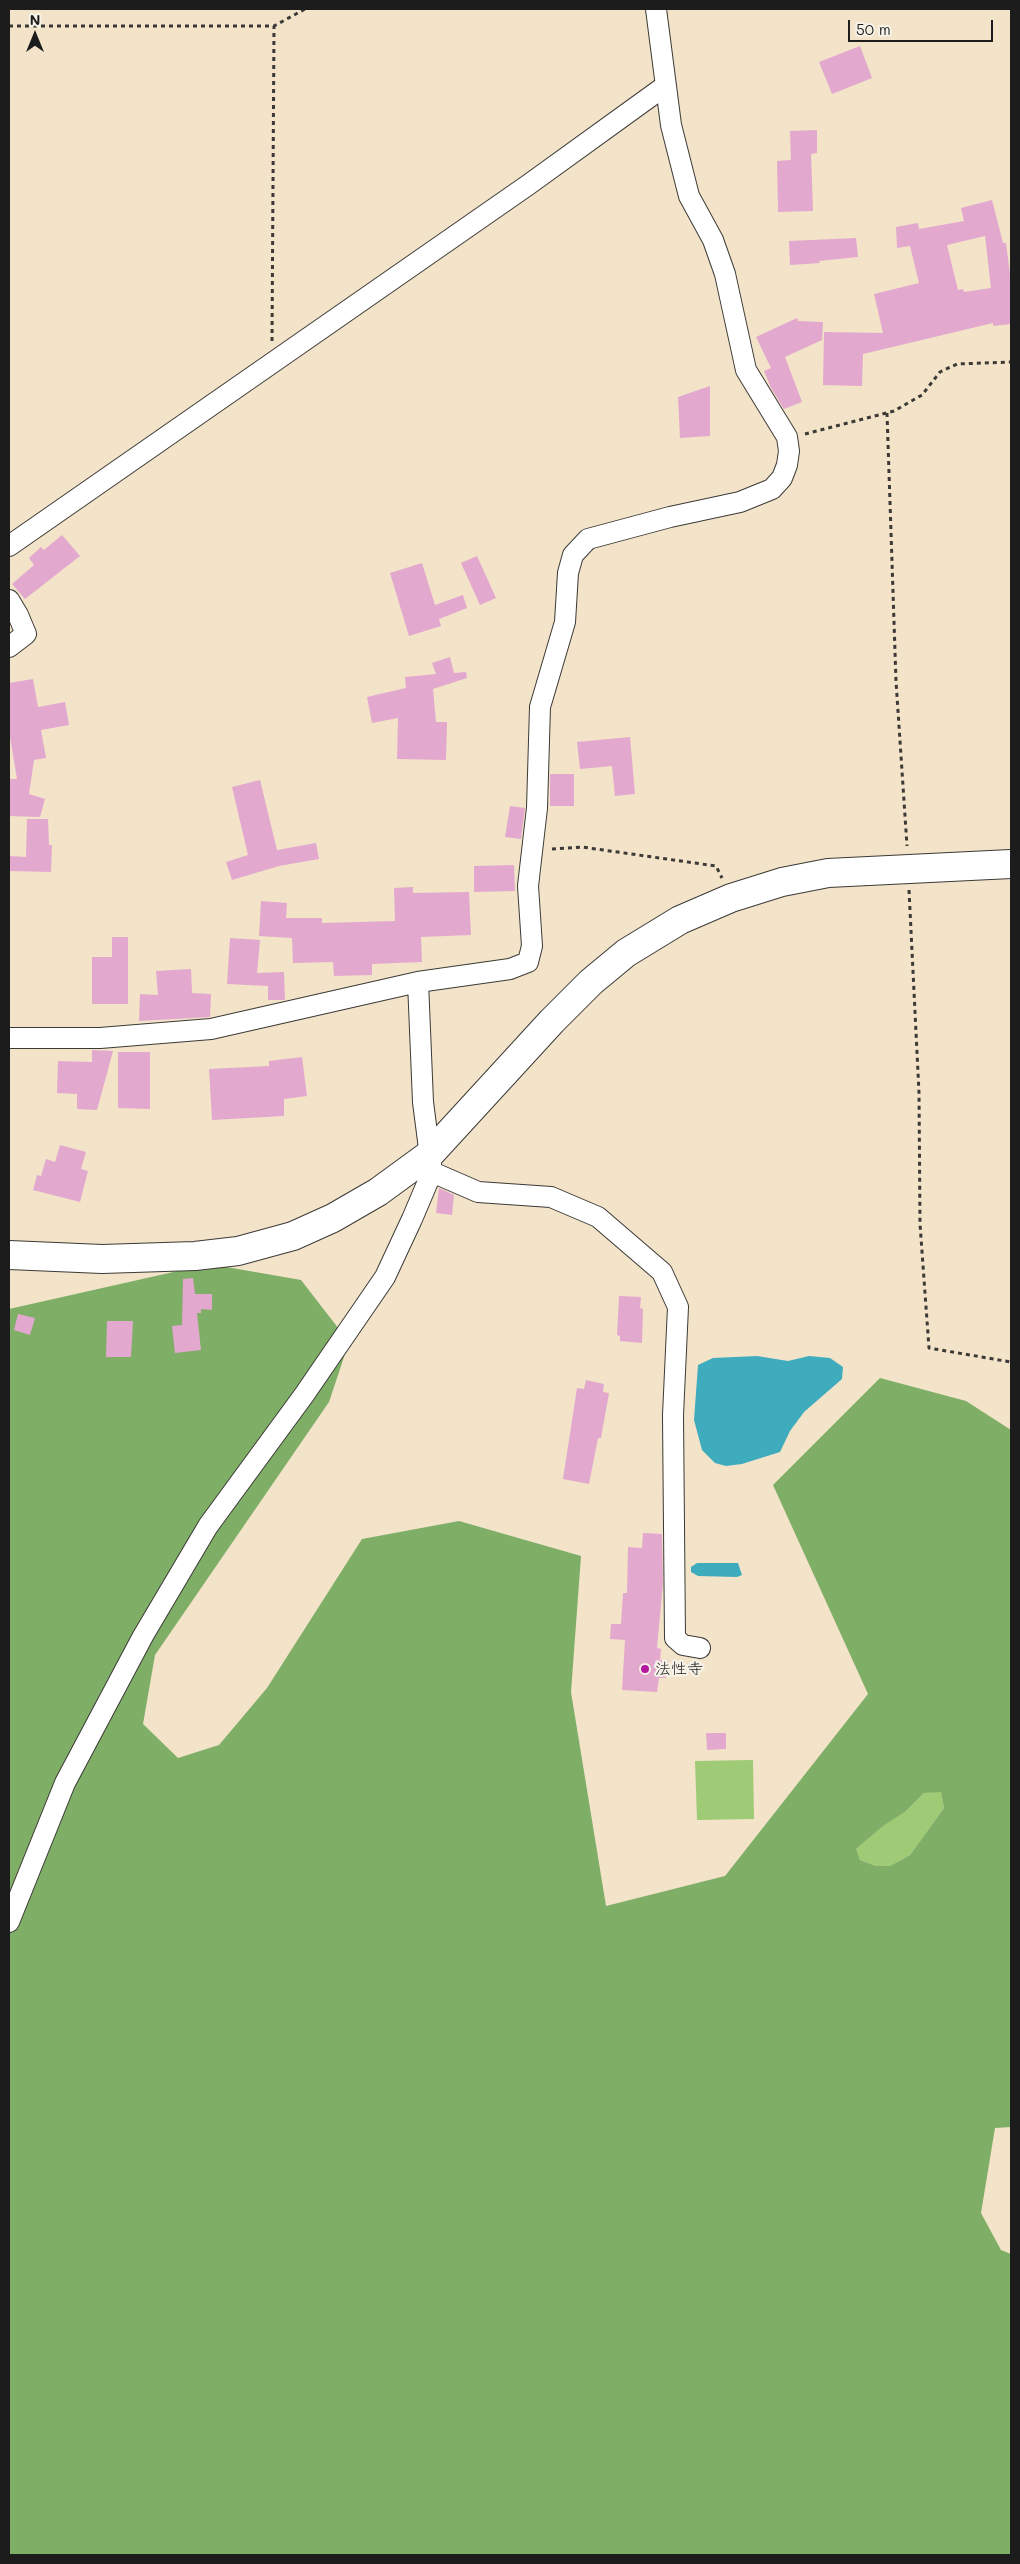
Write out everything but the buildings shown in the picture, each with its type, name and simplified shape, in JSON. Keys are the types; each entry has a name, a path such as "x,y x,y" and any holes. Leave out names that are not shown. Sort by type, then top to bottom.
{"street":[{"path":"9,1038 100,1038 211,1029 418,982 510,969 528,962 532,946 528,886 534,851 540,707 566,622 568,573 573,555 588,540 670,517 740,502 772,489 782,478 787,465 789,451 787,437 746,370 725,274 713,240 689,196 671,125 656,9"},
{"path":"9,546 528,185 665,86"},
{"path":"9,600 26,634 9,647"},
{"path":"9,1922 64,1783 143,1636 208,1526 304,1395 385,1277 431,1163 552,1021 590,982 626,953 680,920 731,898 782,882 828,873 1011,864"},
{"path":"418,982 423,1102 431,1163"},
{"path":"9,1256 102,1259 147,1258 238,1251 293,1236 332,1218 431,1163"},
{"path":"431,1163 478,1192 551,1197 598,1216 662,1272 678,1307 673,1415 675,1638 683,1645 700,1648"}],"path":[{"path":"9,26 274,26 305,9"},
{"path":"270,364 272,331 274,26"},
{"path":"787,437 812,433 887,413 922,395 940,372 956,364 1011,362"},
{"path":"887,413 896,681 908,869 919,1093 920,1224 929,1348 1011,1362"},
{"path":"534,851 582,847 716,866 731,898"}],"green space":[{"path":"209,1264 301,1280 349,1342 329,1402 155,1655 143,1724 178,1758 219,1745 267,1688 362,1539 459,1521 581,1556 571,1692 606,1906 725,1876 868,1694 773,1485 880,1378 966,1401 1011,1430 1011,2127 995,2128 981,2213 1001,2250 1011,2254 1011,2555 9,2555 9,1309","holes":["941,1792 944,1808 910,1855 890,1866 876,1866 860,1860 856,1849 883,1826 905,1812 924,1793"]},
{"path":"753,1760 754,1819 697,1820 695,1761"},
{"path":"941,1791 944,1808 910,1855 890,1866 876,1866 860,1860 855,1850 882,1826 905,1812 924,1793"}],"water":[{"path":"757,1356 788,1361 809,1356 830,1358 843,1367 842,1379 804,1412 790,1431 780,1452 742,1464 726,1466 715,1463 702,1450 694,1420 698,1365 713,1358"},
{"path":"697,1563 738,1563 742,1575 737,1577 698,1576 691,1572 691,1567"}],"place":[{"name":"法性寺","path":"645,1669"}]}
